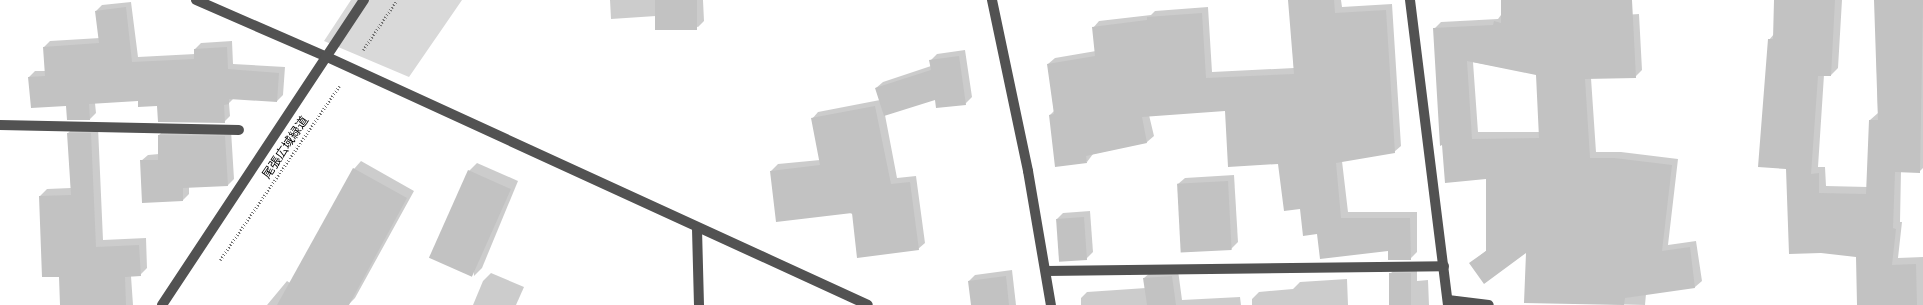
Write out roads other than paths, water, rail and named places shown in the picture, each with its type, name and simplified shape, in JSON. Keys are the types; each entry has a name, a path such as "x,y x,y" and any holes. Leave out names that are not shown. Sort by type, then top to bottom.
{"street":[{"path":"196,0 325,56 698,229 868,305"},
{"path":"162,305 325,56 364,0"},
{"path":"992,0 1046,271 1051,305"},
{"path":"1410,0 1448,303 1489,305"},
{"path":"0,125 239,130"},
{"path":"698,229 699,305"},
{"path":"1046,271 1444,266"}]}
